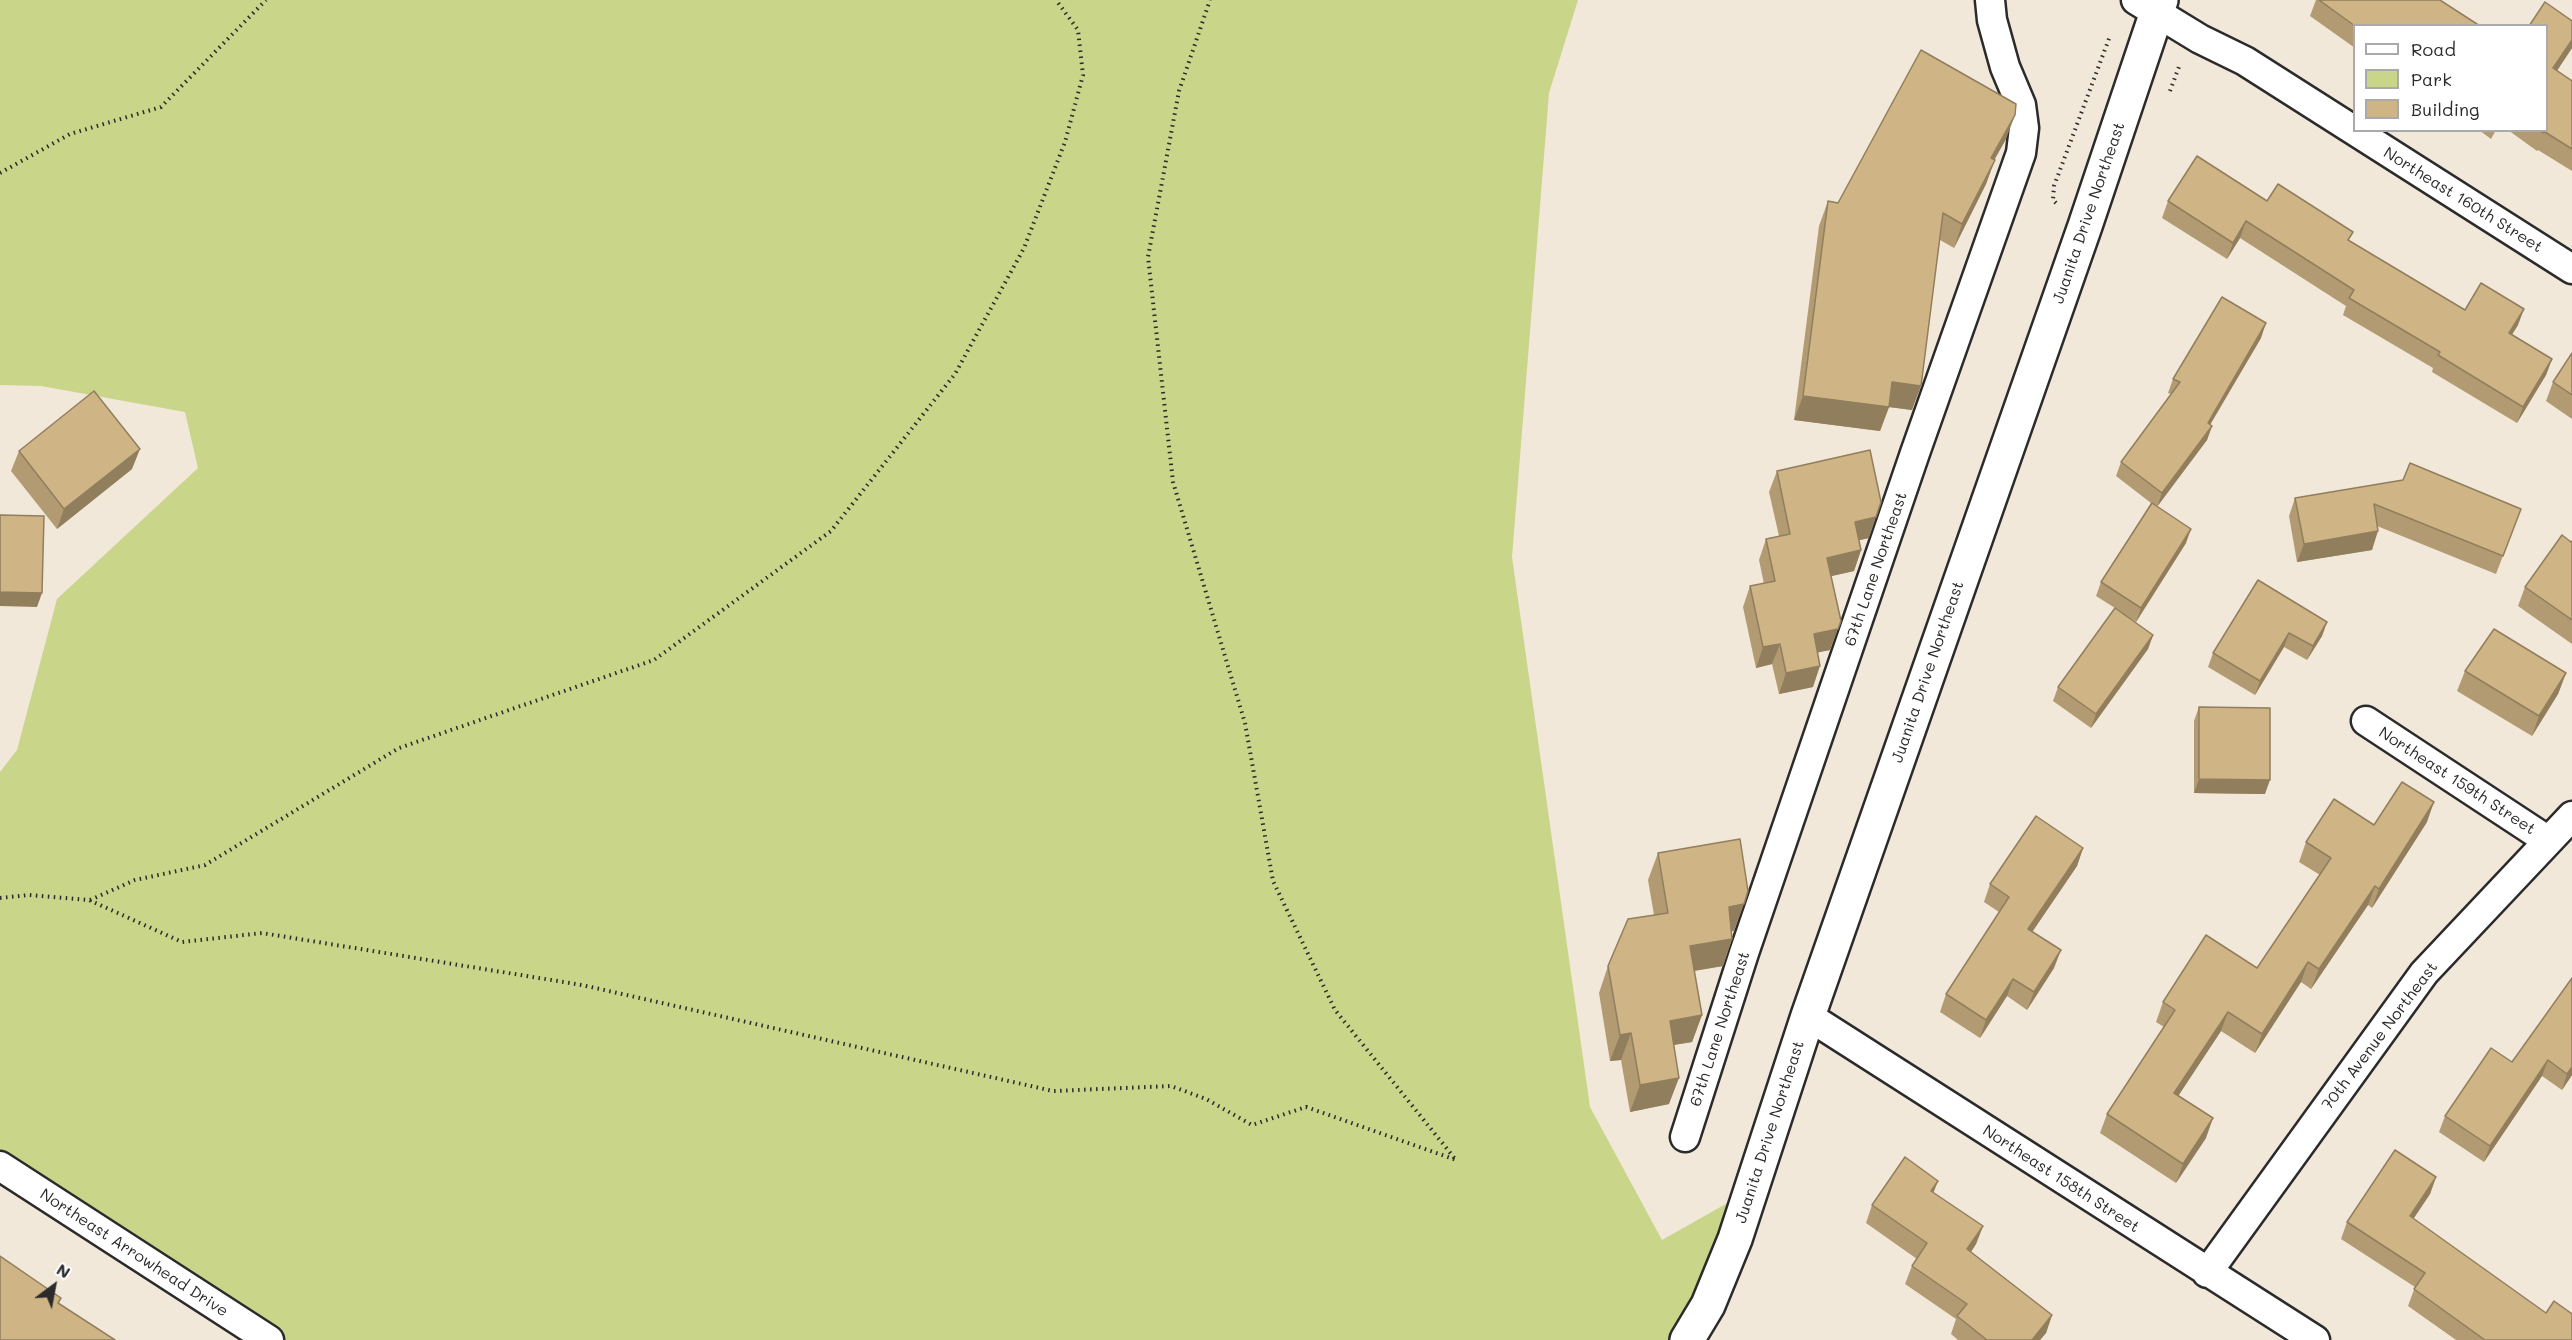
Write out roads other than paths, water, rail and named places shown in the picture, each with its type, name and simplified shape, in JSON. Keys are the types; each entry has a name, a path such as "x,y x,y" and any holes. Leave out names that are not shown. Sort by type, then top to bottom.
{"main road":[{"name":"Juanita Drive Northeast","path":"1688,1340 1708,1305 1736,1239 1808,1016 2085,226 2151,4"}],"street":[{"name":"67th Lane Northeast","path":"1685,1137 1744,953 1915,453 2021,153 2024,128 2021,105 2005,67 1992,20 1990,0"},
{"name":"Northeast 160th Street","path":"2151,4 2200,39 2245,61 2353,130"},
{"name":"Northeast 160th Street","path":"2357,132 2572,269"},
{"name":"Northeast 159th Street","path":"2366,722 2547,840"},
{"name":"70th Avenue Northeast","path":"2207,1273 2424,973 2572,816"},
{"name":"Northeast 158th Street","path":"1808,1016 2315,1340"},
{"name":"Northeast Arrowhead Drive","path":"0,1166 269,1340"}]}
